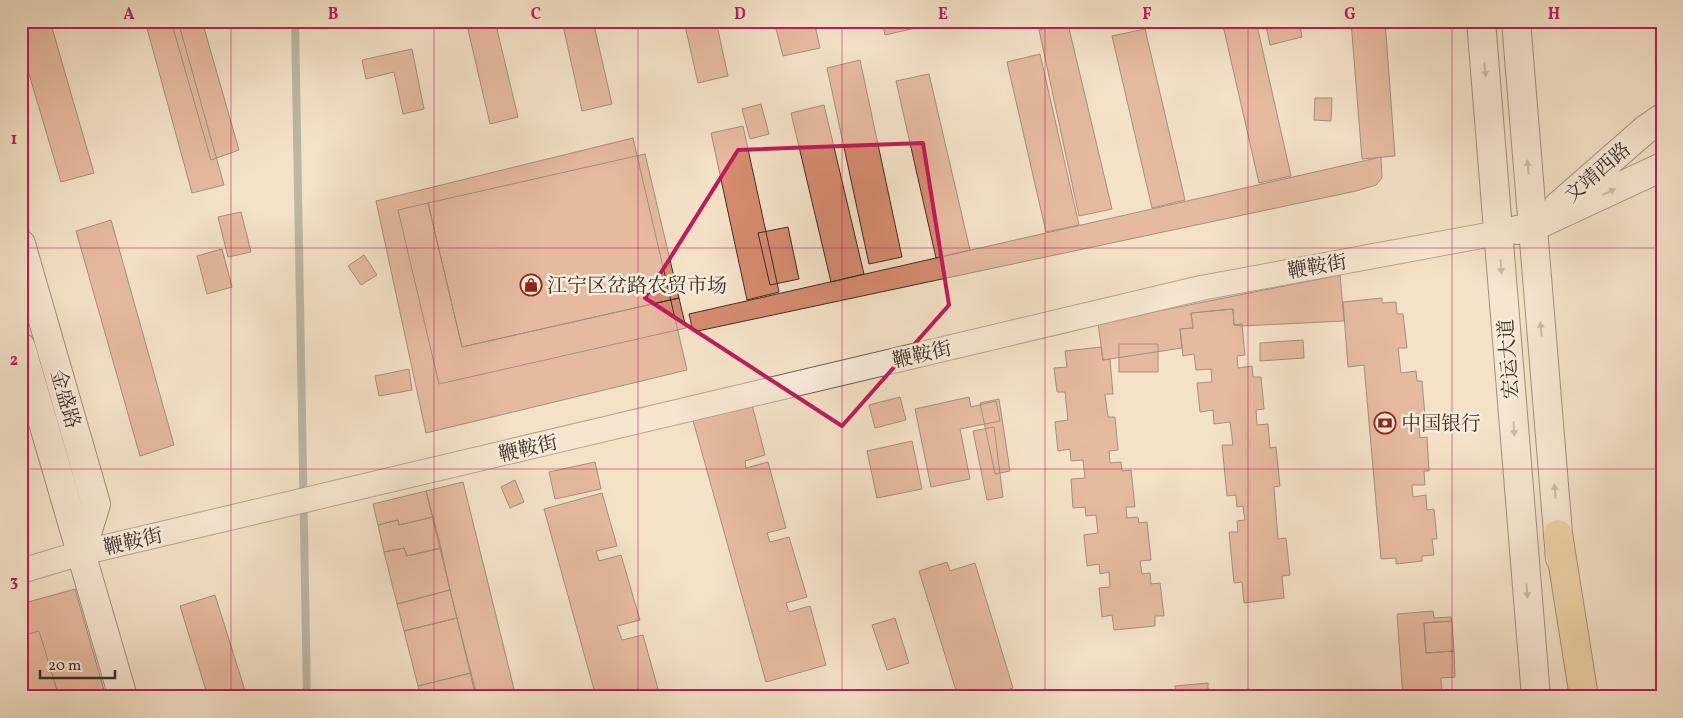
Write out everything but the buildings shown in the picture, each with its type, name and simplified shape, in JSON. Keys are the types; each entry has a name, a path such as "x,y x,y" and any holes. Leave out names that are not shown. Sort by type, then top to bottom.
{"highway":[{"path":"1558,534 1584,697"}],"main road":[{"name":"宏运大道","path":"1481,21 1536,697"},
{"name":"宏运大道","path":"1516,21 1571,697"},
{"name":"文靖西路","path":"1533,227 1646,129 1662,118"},
{"name":"文靖西路","path":"1498,233 1533,227 1662,167"},
{"name":"金盛路","path":"21,244 96,504 81,553"},
{"name":"金盛路","path":"21,347 123,697"}],"street":[{"name":"鞭鞍街","path":"21,571 81,553 1201,288 1498,233"}],"highlighted area":[{"path":"923,143 949,305 842,426 645,298 738,150"}],"waterway":[{"path":"295,21 307,697"}],"place":[{"name":"江宁区岔路农贸市场","path":"531,285"},
{"name":"中国银行","path":"1385,423"}]}
